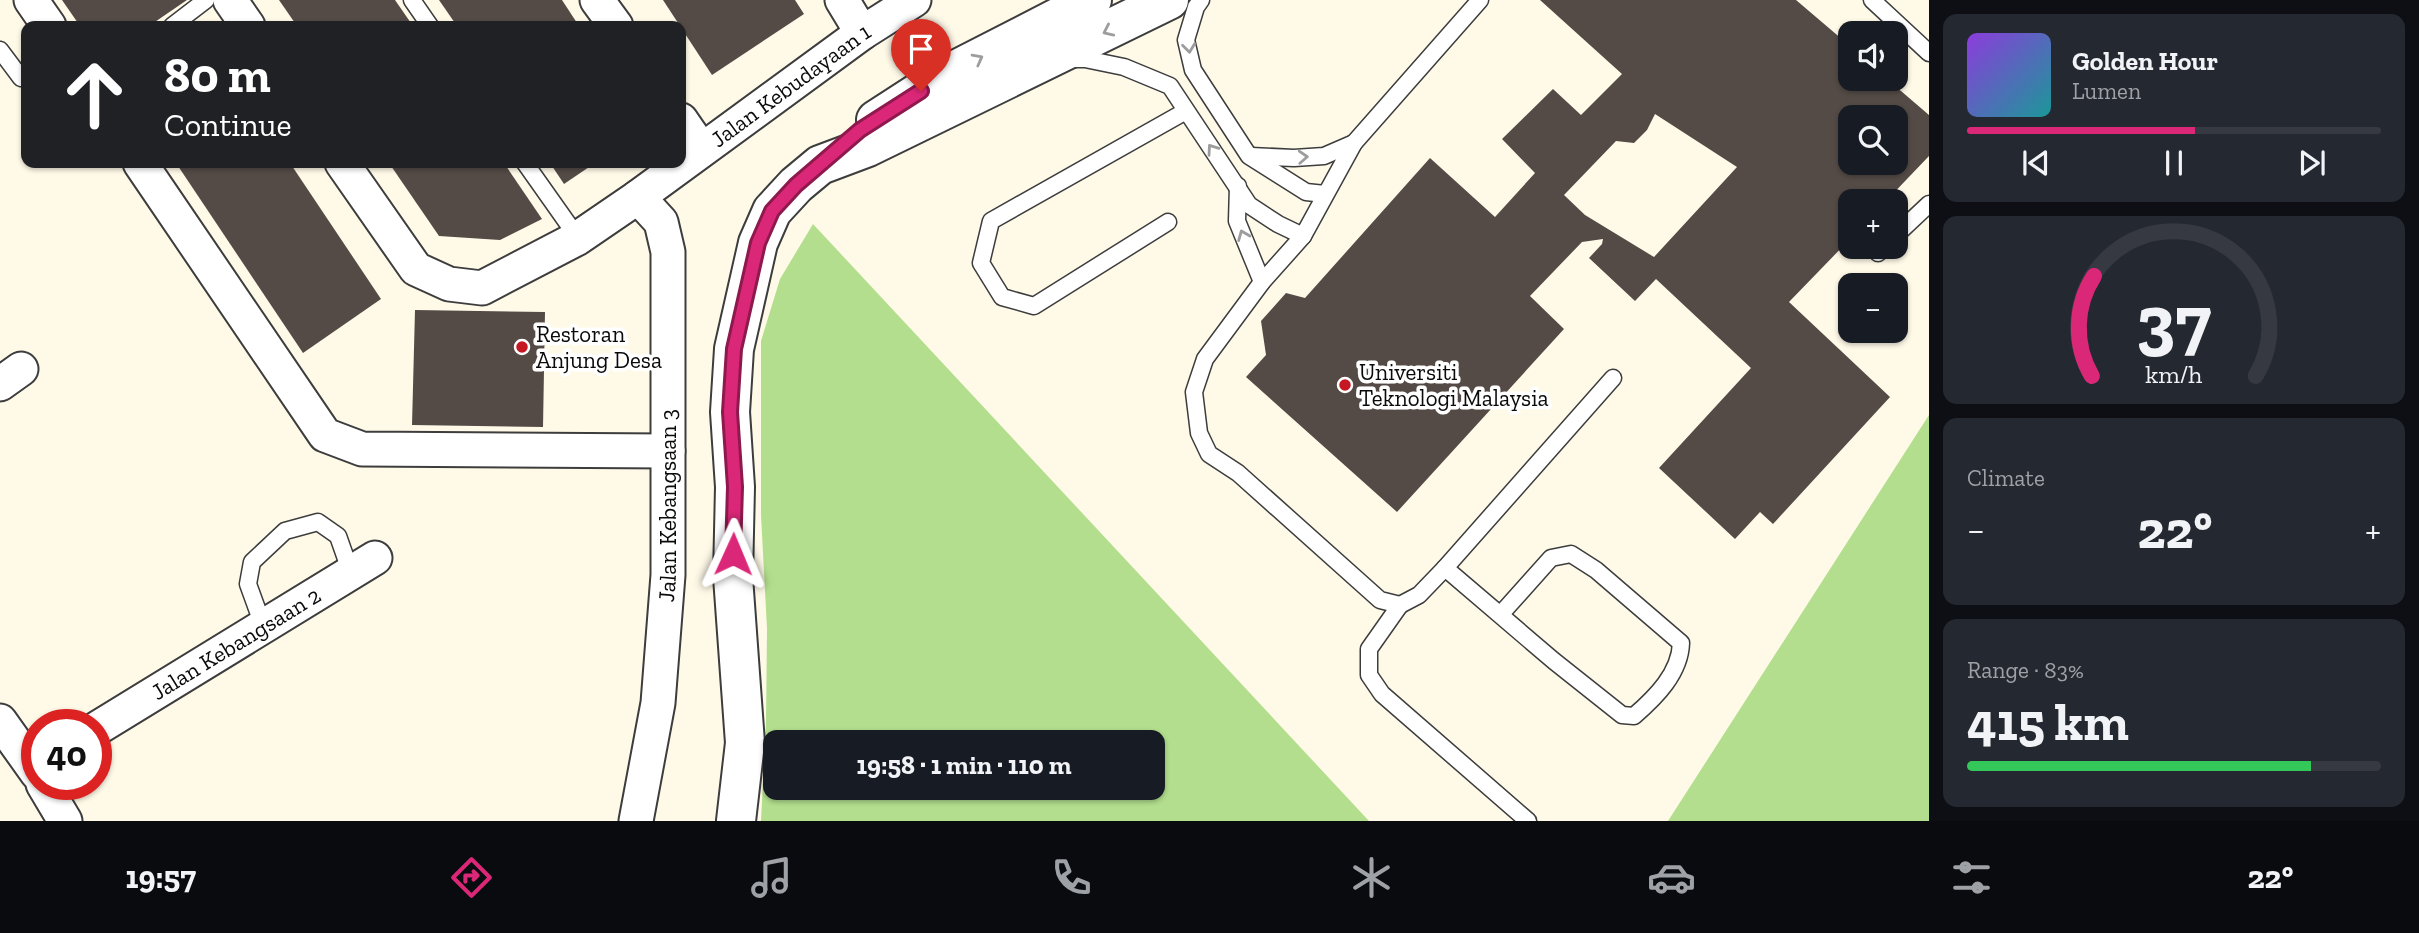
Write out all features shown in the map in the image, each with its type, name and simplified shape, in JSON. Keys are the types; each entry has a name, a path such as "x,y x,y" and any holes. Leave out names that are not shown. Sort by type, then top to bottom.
{"street":[{"path":"31,0 46,21"},
{"path":"230,0 245,21"},
{"path":"597,0 612,21"},
{"path":"842,0 862,33"},
{"name":"Jalan Kebudayaan 1","path":"686,160 862,33 914,0"},
{"path":"736,821 746,743 733,577 735,487 730,412 734,349 754,256 772,211 796,185 860,130 944,76 1092,0"},
{"path":"820,165 868,147 1169,0"},
{"path":"686,127 701,149"},
{"path":"142,168 325,435 362,449 668,451"},
{"name":"Jalan Kebudayaan 1","path":"345,168 416,269 449,284 482,288 578,238 676,168"},
{"name":"Jalan Kebangsaan 3","path":"636,821 658,704 668,575 668,252 661,222 638,197"},
{"name":"Jalan Kebangsaan 2","path":"112,719 363,565"},
{"path":"0,721 21,750"},
{"path":"53,800 65,821"}],"lane":[{"path":"179,21 206,0"},
{"path":"412,0 427,21"},
{"path":"1201,0 1196,7 1186,40 1193,70 1249,156 1306,192 1325,194"},
{"path":"1400,605 1380,600 1238,473 1209,454 1199,433 1194,392 1205,359 1262,282 1303,236 1354,143 1480,0"},
{"path":"1872,0 1929,53"},
{"path":"0,50 21,78"},
{"path":"1047,60 1085,59 1124,67 1170,86 1249,205 1303,236"},
{"path":"1168,222 1034,306 1002,298 981,263 991,221 1186,111"},
{"path":"1249,156 1324,156 1354,143"},
{"path":"529,168 578,238"},
{"path":"1238,186 1237,220 1262,282"},
{"path":"1908,224 1929,204"},
{"path":"1528,821 1382,694 1369,675 1369,649 1400,605 1419,595 1445,568 1613,378"},
{"path":"264,628 248,584 252,562 285,531 318,522 338,537 363,565"},
{"path":"1445,568 1500,615 1622,716 1634,716 1650,701 1671,675 1681,655 1681,643 1596,570 1571,554 1551,558 1500,615"}],"green space":[{"path":"813,224 1369,821 761,821 763,781 763,800 1165,800 1165,730 766,730 767,629 761,515 761,341 780,279"},
{"path":"1929,415 1929,821 1668,821"}],"building":[{"path":"62,0 187,0 156,21 77,21"},
{"path":"279,0 395,0 410,21 294,21"},
{"path":"439,0 562,0 576,21 454,21"},
{"path":"663,0 795,0 804,14 712,75 686,35 686,21 677,21"},
{"path":"1540,0 1796,0 1838,36 1838,91 1901,91 1929,115 1929,156 1897,189 1838,189 1838,251 1789,302 1890,397 1773,524 1760,512 1735,539 1659,468 1751,368 1656,279 1635,301 1589,258 1602,244 1603,239 1582,242 1530,296 1564,329 1397,512 1246,377 1266,355 1261,321 1286,293 1305,298 1430,158 1495,217 1535,173 1502,139 1553,89 1581,115 1622,74","holes":["1655,114 1737,167 1654,257 1585,215 1564,195 1616,141 1634,143 1647,130"]},
{"path":"179,168 293,168 381,299 303,353"},
{"path":"392,168 507,168 542,219 500,240 439,236"},
{"path":"553,168 588,168 564,184"},
{"path":"415,310 545,312 543,427 412,425"}],"place":[{"name":"Restoran Anjung Desa","path":"522,347"},
{"name":"Universiti Teknologi Malaysia","path":"1345,385"}],"route":[{"path":"733,554 735,487 730,412 734,349 758,243 772,211 796,185 860,130 921,91"}]}
